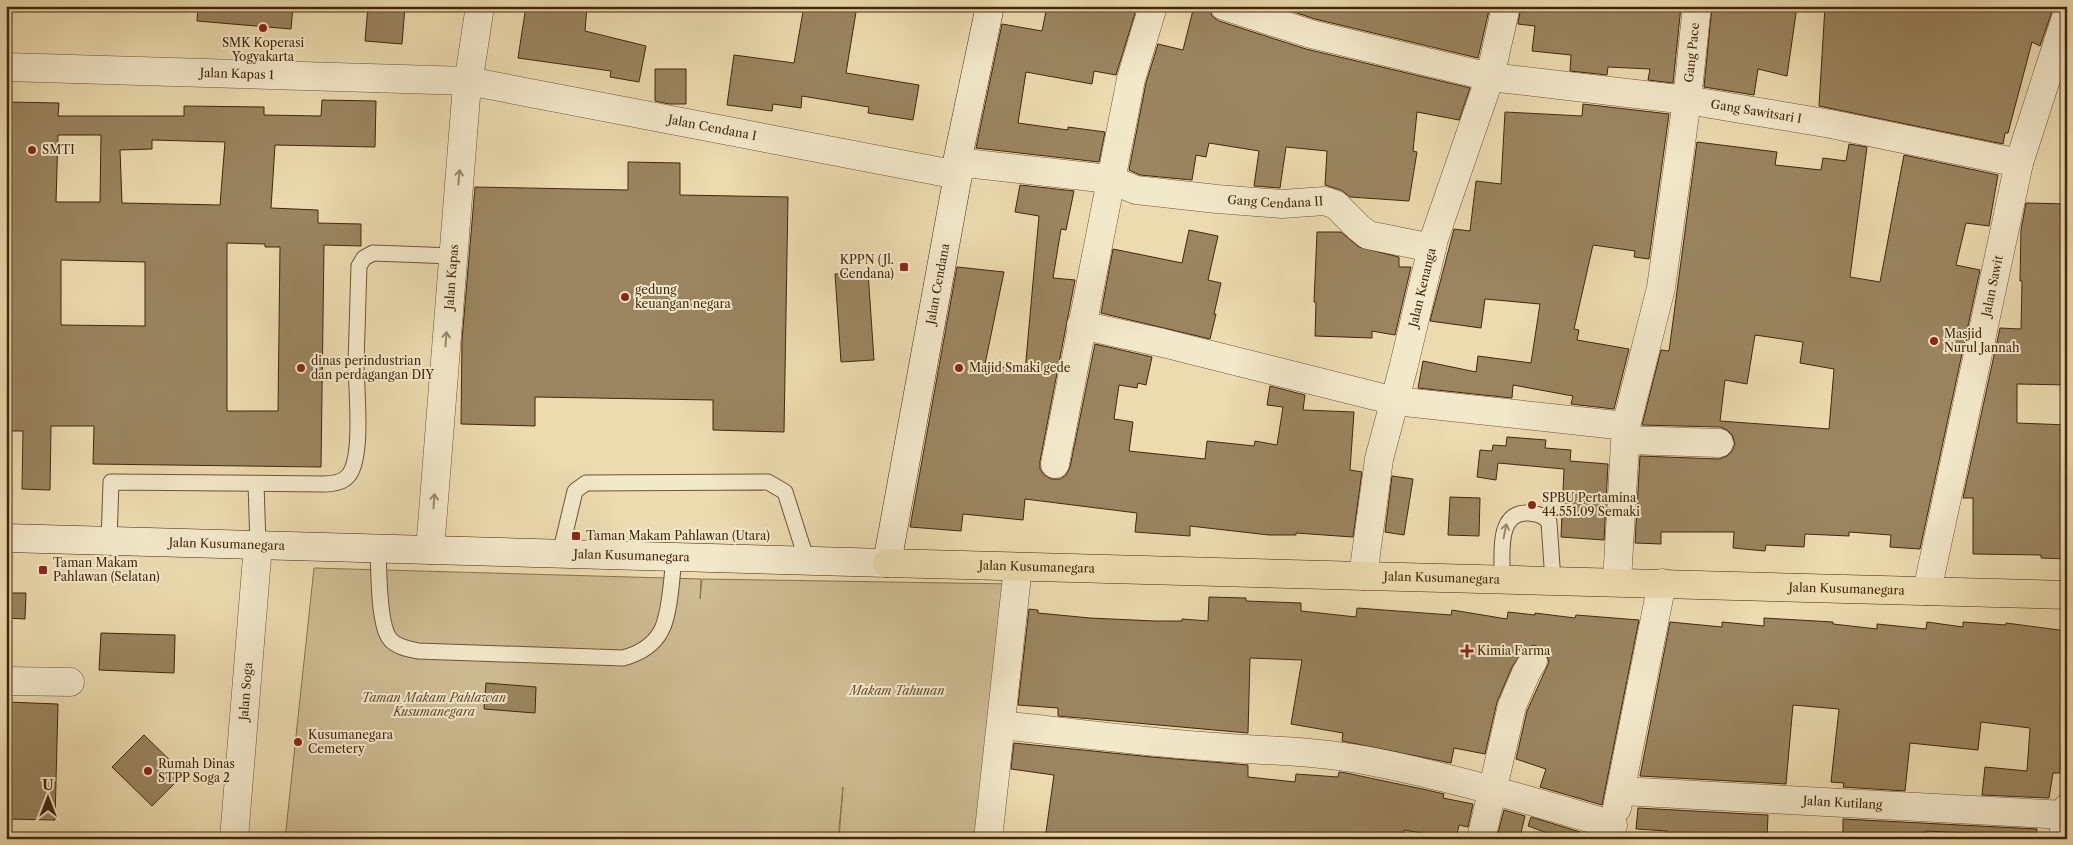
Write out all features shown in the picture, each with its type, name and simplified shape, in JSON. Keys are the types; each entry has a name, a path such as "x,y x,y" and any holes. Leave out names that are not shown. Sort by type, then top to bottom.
{"main road":[{"name":"Jalan Kusumanegara","path":"887,563 2067,595"}],"street":[{"name":"Jalan Kapas","path":"430,550 468,81 480,6"},
{"name":"Jalan Cendana","path":"887,563 958,168 990,6"},
{"path":"1055,464 1130,79 1153,6"},
{"name":"Gang Sawitsari I","path":"1224,6 1311,34 1490,77 1687,100 1831,124 2019,163"},
{"name":"Jalan Kenanga","path":"1363,576 1379,459 1432,248 1490,77 1506,6"},
{"name":"Gang Pace","path":"1617,582 1626,433 1661,288 1687,100 1697,6"},
{"name":"Jalan Sawit","path":"1927,591 2019,163 2067,14"},
{"name":"Jalan Kapas 1","path":"6,67 468,81"},
{"name":"Jalan Cendana I","path":"468,81 958,168 1110,179"},
{"name":"Gang Cendana II","path":"1110,179 1136,190 1217,199 1282,204 1325,201 1336,205 1358,227 1368,234 1432,248"},
{"path":"1081,325 1163,343 1395,401 1626,433 1719,443"},
{"name":"Jalan Kusumanegara","path":"6,538 887,563"},
{"name":"Jalan Soga","path":"234,839 258,545"},
{"path":"988,839 1018,567"},
{"path":"1001,725 1204,746 1334,755 1369,761 1493,790 1611,832 1621,791 1662,584"},
{"path":"1481,839 1512,706 1533,661"},
{"path":"6,681 70,682"},
{"name":"Jalan Kutilang","path":"1621,791 2065,820"}],"lane":[{"path":"109,541 111,482 335,484 348,476 355,461 357,440 358,266 364,258 373,253 381,252 453,256"},
{"path":"560,554 575,491 586,483 768,482 785,492 806,561"},
{"path":"256,484 258,545"},
{"path":"1502,579 1504,526 1510,518 1525,513 1539,514 1549,522 1553,580"},
{"path":"378,549 379,582 385,630 390,640 404,648 418,651 624,658 637,654 662,631 671,594 674,557"}],"green space":[{"name":"Taman Makam Pahlawan Kusumanegara","path":"314,568 701,579 700,599 702,579 1014,584 998,839 839,839 843,787 838,839 285,839"}],"building":[{"path":"198,6 293,6 291,29 197,21"},
{"path":"368,6 405,6 402,44 365,41"},
{"path":"526,6 587,6 585,31 646,46 639,82 610,77 611,71 518,58"},
{"path":"804,6 857,6 846,73 919,85 913,120 868,113 869,107 802,96 801,108 773,104 772,111 727,105 734,55 794,63"},
{"path":"1047,6 1117,6 1136,10 1116,75 1094,71 1092,84 1026,72 1018,123 1068,130 1068,127 1105,132 1099,162 976,148 1002,24 1042,31"},
{"path":"1194,6 1209,6 1212,16 1219,21 1306,49 1470,88 1459,120 1417,112 1413,151 1417,152 1409,201 1350,197 1341,190 1325,185 1327,151 1286,147 1280,188 1254,186 1259,151 1209,143 1206,157 1196,155 1192,180 1140,175 1129,170 1146,83 1158,44 1183,50"},
{"path":"1276,6 1342,6 1362,11 1363,6 1490,6 1478,58 1315,19"},
{"path":"1521,6 1681,6 1673,83 1648,80 1650,69 1608,67 1607,75 1570,71 1571,55 1532,51 1535,26 1518,24"},
{"path":"1712,6 1797,6 1787,76 1758,69 1754,95 1704,87"},
{"path":"1825,6 2054,6 2040,46 2032,42 2008,133 2005,133 2003,144 1819,106"},
{"path":"655,69 686,69 686,104 669,104 655,101"},
{"path":"322,100 376,101 375,147 275,145 271,208 318,210 318,223 361,224 361,246 324,245 321,467 93,464 94,426 51,426 50,490 22,489 23,431 6,431 6,102 59,103 58,116 184,116 184,106 264,107 264,115 321,116","holes":["58,135 101,135 100,202 56,202","152,140 225,142 220,205 122,203 120,150 152,149","227,243 265,244 265,247 280,247 278,411 227,411","61,260 145,262 145,326 61,325"]},
{"path":"1583,104 1669,114 1649,259 1634,257 1635,251 1593,245 1574,329 1579,330 1577,340 1629,349 1614,409 1571,404 1573,396 1513,385 1512,398 1418,388 1423,361 1476,372 1478,356 1531,363 1540,304 1485,299 1481,328 1430,321 1454,229 1470,231 1476,181 1501,184 1505,112 1582,116"},
{"path":"1697,142 1777,152 1775,165 1821,170 1823,158 1846,161 1849,144 1867,147 1850,277 1880,282 1904,155 1998,175 1989,226 1966,223 1956,265 1980,270 1920,549 1890,547 1891,535 1849,532 1849,536 1805,534 1804,547 1766,545 1765,551 1733,548 1734,532 1661,532 1661,544 1635,543 1640,456 1719,459 1727,456 1735,444 1732,435 1720,427 1642,425 1661,350 1669,351","holes":["1755,335 1803,342 1800,363 1834,369 1829,429 1720,421 1725,380 1747,384"]},
{"name":"gedung keuangan negara","path":"628,162 680,163 680,195 788,197 784,432 713,430 713,400 535,397 535,426 461,424 462,340 475,187 628,190"},
{"path":"1020,185 1074,191 1066,230 1061,229 1053,278 1075,280 1040,461 1040,469 1044,475 1052,479 1060,479 1066,475 1070,467 1095,344 1152,357 1146,385 1138,383 1137,388 1119,385 1114,419 1133,422 1129,451 1205,459 1207,441 1254,446 1255,441 1277,445 1283,407 1267,405 1270,386 1305,395 1303,410 1354,412 1350,470 1362,472 1353,537 1296,533 1296,535 1269,535 1190,526 1190,536 1135,532 1137,513 1025,499 1023,520 963,514 961,531 910,527 957,267 1004,272 985,364 1025,371 1039,216 1015,212"},
{"path":"2026,203 2067,204 2067,385 2017,384 2017,423 2067,425 2067,559 2041,558 2041,555 1973,554 1973,498 1963,498 2000,328 2021,329 2021,230"},
{"path":"1189,230 1218,236 1208,280 1221,283 1210,339 1101,313 1113,249 1182,263"},
{"path":"1317,232 1341,232 1359,247 1399,257 1399,267 1411,267 1395,335 1372,331 1372,338 1315,336 1316,303 1314,302"},
{"path":"868,272 874,360 841,362 835,274"},
{"path":"1507,437 1546,440 1545,448 1571,450 1570,461 1608,464 1604,540 1561,537 1564,469 1498,463 1496,480 1477,477 1480,450 1492,451 1493,445 1506,446"},
{"path":"1392,476 1413,479 1404,535 1385,532"},
{"path":"1450,497 1480,498 1479,536 1448,535"},
{"path":"6,593 26,593 25,619 6,618"},
{"path":"1209,597 1246,598 1246,601 1301,603 1301,611 1356,617 1357,608 1451,615 1452,610 1507,619 1508,612 1575,618 1576,615 1639,620 1602,805 1540,787 1546,769 1516,759 1527,711 1549,662 1546,653 1534,645 1525,648 1512,667 1497,702 1485,754 1454,748 1451,763 1342,741 1343,733 1291,724 1302,660 1250,658 1248,733 1058,716 1058,708 1018,705 1029,609 1038,610 1038,613 1090,618 1208,621"},
{"path":"1764,618 1833,622 1833,624 1877,629 1877,624 1926,629 1927,622 1963,627 1963,622 2006,625 2006,623 2067,631 2067,689 2064,689 2060,773 2053,773 2049,798 1982,795 1985,767 2027,771 2030,728 1981,722 1978,750 1910,743 1905,791 1843,787 1844,783 1831,782 1839,709 1793,705 1786,784 1640,776 1670,622 1722,627 1722,622 1764,626"},
{"path":"101,633 175,635 174,673 99,670"},
{"path":"486,683 536,687 535,713 484,709"},
{"path":"6,702 58,704 55,820 6,819"},
{"name":"Rumah Dinas STPP Soga 2","path":"144,735 184,774 152,806 112,767"},
{"path":"1014,743 1248,765 1248,777 1295,782 1296,774 1338,777 1339,772 1444,794 1443,798 1473,804 1468,827 1459,825 1456,839 1404,830 1402,839 1307,839 1274,835 1273,839 1045,839 1054,775 1011,769"},
{"path":"1638,808 1768,815 1767,839 1666,839 1667,831 1636,829"},
{"path":"1504,810 1525,816 1520,837 1498,833"},
{"path":"1531,817 1580,832 1578,839 1564,839 1528,826"},
{"path":"1843,819 2037,829 2036,839 1990,839 1990,834 1925,831 1925,839 1843,836"}],"place":[{"name":"SMK Koperasi Yogyakarta","path":"263,28"},
{"name":"SMTI","path":"32,150"},
{"name":"KPPN (Jl. Cendana)","path":"904,267"},
{"name":"gedung keuangan negara","path":"625,297"},
{"name":"Masjid Nurul Jannah","path":"1934,341"},
{"name":"dinas perindustrian dan perdagangan DIY","path":"301,368"},
{"name":"Majid Smaki gede","path":"959,368"},
{"name":"SPBU Pertamina 44.551.09 Semaki","path":"1532,505"},
{"name":"Taman Makam Pahlawan (Utara)","path":"576,536"},
{"name":"Taman Makam Pahlawan (Selatan)","path":"43,570"},
{"name":"Kimia Farma","path":"1467,651"},
{"name":"Kusumanegara Cemetery","path":"298,742"},
{"name":"Rumah Dinas STPP Soga 2","path":"148,771"}],"park label":[{"name":"Makam Tahunan","path":"897,691"}]}
